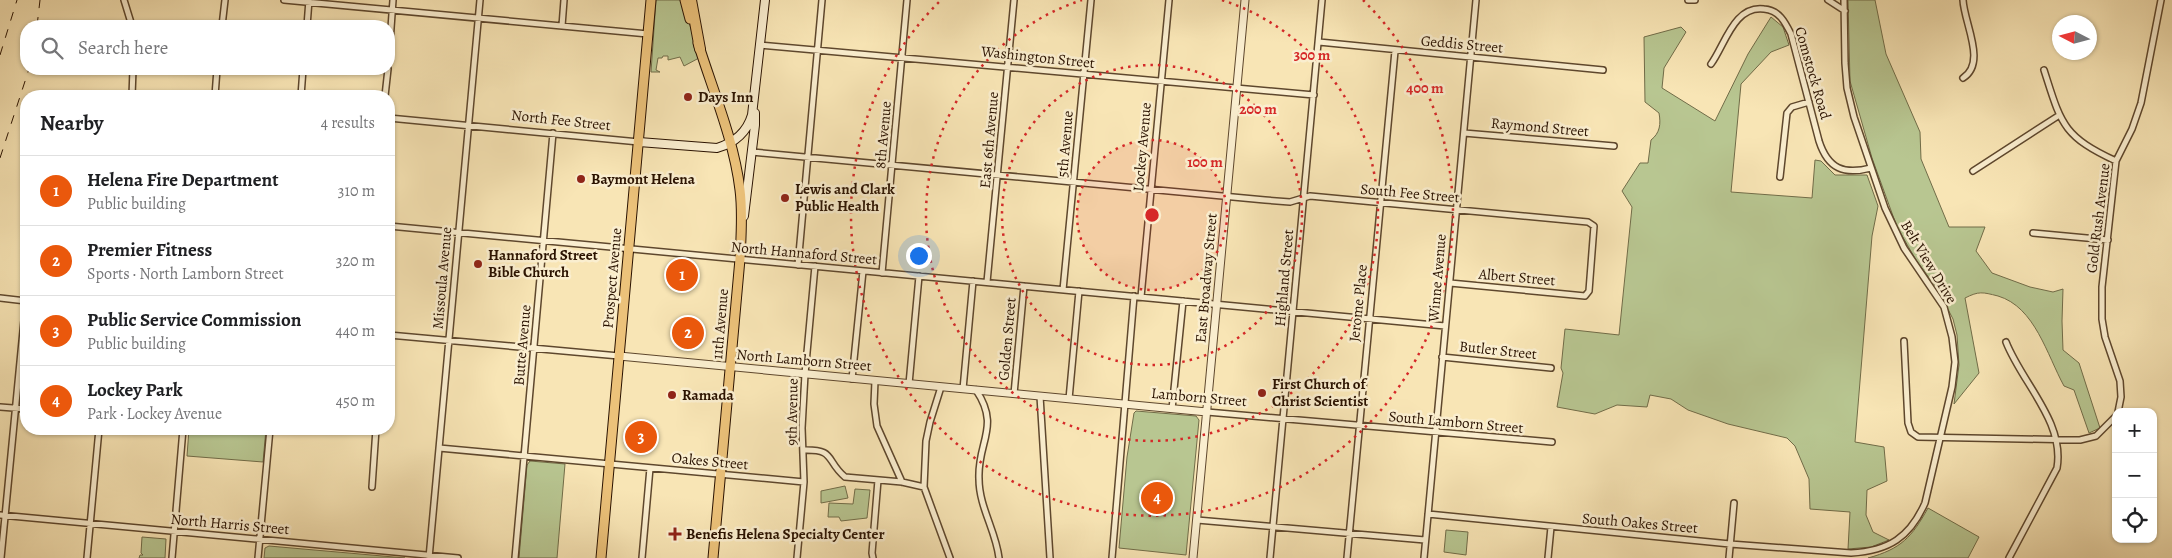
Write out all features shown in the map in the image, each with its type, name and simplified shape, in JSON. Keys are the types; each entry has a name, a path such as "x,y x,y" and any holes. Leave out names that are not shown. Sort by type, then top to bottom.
{"highway":[{"name":"Prospect Avenue","path":"601,558 651,0"},
{"path":"685,0 729,142 740,191 741,235"},
{"path":"691,0 700,49"},
{"name":"11th Avenue","path":"713,558 741,235"}],"main road":[{"name":"11th Avenue","path":"729,142 742,134 749,125 764,0"},
{"name":"11th Avenue","path":"741,235 755,125 754,93"},
{"name":"North Fee Street","path":"638,142 717,148 729,142"}],"street":[{"path":"124,0 130,20"},
{"path":"222,20 224,0"},
{"path":"284,0 648,34"},
{"path":"391,20 393,0"},
{"name":"Missoula Avenue","path":"429,557 480,0"},
{"path":"562,26 564,0"},
{"path":"798,265 822,0"},
{"name":"8th Avenue","path":"882,272 907,0"},
{"name":"East 6th Avenue","path":"987,282 1014,0"},
{"name":"5th Avenue","path":"1063,290 1091,0"},
{"name":"Lockey Avenue","path":"1141,297 1169,0"},
{"name":"East Broadway Street","path":"1193,558 1245,0"},
{"name":"Highland Street","path":"1270,558 1322,0"},
{"name":"Winne Avenue","path":"1424,558 1476,0"},
{"path":"1688,0 1695,0"},
{"path":"1828,0 1845,11"},
{"name":"Belt View Drive","path":"1844,0 1847,88 1854,116 1888,216 1904,248 1944,307 1956,362 1942,436 1926,503 1918,518 1906,534 1892,544 1868,552 1851,553"},
{"path":"1963,0 1975,62 1972,71 1963,78"},
{"name":"Gold Rush Avenue","path":"2119,408 2121,397 2120,381 2108,352 2102,319 2102,287 2116,161 2132,129 2141,103 2161,0"},
{"path":"307,20 309,1"},
{"name":"Comstock Road","path":"1710,64 1740,17 1750,10 1768,9 1781,17 1791,34 1822,150 1831,163 1847,171 1857,172 1871,168"},
{"name":"Geddis Street","path":"1318,42 1602,70"},
{"name":"Washington Street","path":"760,45 1314,95"},
{"name":"Jerome Place","path":"1347,558 1395,51"},
{"path":"2044,70 2058,116 2074,137 2087,147 2116,161"},
{"path":"132,90 133,75"},
{"path":"215,90 216,75"},
{"path":"301,90 303,75"},
{"path":"386,90 388,75"},
{"path":"1780,177 1787,113 1792,107 1809,102"},
{"path":"1973,171 2058,116"},
{"name":"North Fee Street","path":"395,119 638,142"},
{"name":"Butte Avenue","path":"515,558 553,133"},
{"name":"Raymond Street","path":"1464,133 1614,146"},
{"path":"752,152 998,175"},
{"name":"South Fee Street","path":"998,175 1290,202 1310,196 1591,222 1595,229 1589,291 1583,296"},
{"name":"North Hannaford Street","path":"395,227 1445,326"},
{"path":"2033,233 2108,240"},
{"name":"9th Avenue","path":"797,558 804,482 802,428 805,374 815,266"},
{"path":"852,378 863,271"},
{"path":"909,384 920,276"},
{"path":"963,389 973,281"},
{"name":"Albert Street","path":"1450,283 1583,296"},
{"name":"Golden Street","path":"1014,394 1024,286"},
{"path":"1069,399 1079,291"},
{"path":"1112,558 1134,296"},
{"path":"0,298 20,300"},
{"path":"1172,409 1183,301"},
{"name":"North Lamborn Street","path":"395,336 1126,405"},
{"path":"1904,341 1908,423 1911,432 1918,436 2080,440 2096,436 2112,420"},
{"path":"2006,342 2012,358 2054,429 2059,456 2057,468 2009,558"},
{"name":"Butler Street","path":"1442,358 1551,368"},
{"path":"1,558 3,516 20,365"},
{"path":"875,381 874,404 877,426 902,482"},
{"path":"941,387 926,441 924,487 950,558"},
{"name":"Golden Street","path":"976,390 985,406 988,426 980,460 980,489 995,537 999,558"},
{"path":"1040,396 1050,558"},
{"name":"Lamborn Street","path":"1126,405 1359,426"},
{"path":"0,407 20,408"},
{"name":"South Lamborn Street","path":"1359,426 1552,442"},
{"path":"87,558 98,435"},
{"path":"172,558 182,435"},
{"path":"258,558 269,435"},
{"path":"372,487 376,435"},
{"name":"Oakes Street","path":"439,448 804,482"},
{"path":"803,450 818,450 825,453 845,477 902,482 924,487"},
{"path":"642,558 650,468"},
{"path":"873,558 878,480"},
{"path":"1729,558 1734,503"},
{"name":"South Oakes Street","path":"1428,514 1730,544 1851,553"},
{"name":"North Harris Street","path":"3,516 429,557 458,558"},
{"path":"1197,520 1425,540"},
{"path":"1548,558 1551,527"}],"green space":[{"path":"656,0 683,0 699,58 684,66 680,57 668,60 668,56 663,56 658,58 656,70 660,72 651,72"},
{"path":"1848,0 1875,0 1886,54 1920,132 1921,159 1949,227 1985,227 1976,251 1992,273 2030,287 2053,292 2063,289 2063,350 2079,363 2100,428 2089,433 2074,390 2064,386 2031,321 2022,310 2011,302 1988,294 1977,293 1965,298 1979,373 1954,404 1959,365 1957,335 1953,319 1938,290 1916,260 1897,227 1872,158 1850,81"},
{"path":"1771,17 1783,27 1789,45 1771,52 1741,84 1731,192 1812,198 1815,160 1821,161 1835,175 1867,175 1878,206 1872,236 1855,442 1884,447 1887,481 1867,490 1866,515 1873,532 1889,540 1871,547 1848,549 1850,512 1810,509 1809,479 1795,446 1787,438 1728,424 1688,410 1671,399 1650,395 1647,407 1617,405 1595,414 1557,407 1563,373 1561,368 1565,329 1619,335 1632,207 1622,191 1640,163 1648,163 1651,140 1660,125 1659,113 1645,102 1644,37 1681,27 1686,32 1664,68 1662,88 1715,121 1748,54"},
{"path":"1136,411 1196,416 1199,420 1186,555 1119,548 1127,457 1134,413"},
{"path":"189,435 265,435 263,462 187,456"},
{"path":"530,461 565,464 557,558 519,558 527,465"},
{"path":"845,486 848,498 821,503 821,491"},
{"path":"855,489 870,490 867,518 841,521 839,517 828,517 829,503 853,504"},
{"path":"1928,508 1979,537 1968,558 1868,558 1897,546 1917,527"},
{"path":"1446,530 1468,532 1466,555 1444,552"},
{"path":"142,537 166,539 165,558 139,558 140,555 143,555 141,553"},
{"path":"269,546 405,558 264,558 265,548"}],"railway":[{"path":"0,55 17,0"},
{"path":"38,20 40,0"},
{"path":"22,90 27,75"},
{"path":"0,158 20,97"}],"place":[{"name":"Days Inn","path":"688,97"},
{"name":"Baymont Helena","path":"581,179"},
{"name":"Lewis and Clark Public Health","path":"785,198"},
{"name":"Hannaford Street Bible Church","path":"478,264"},
{"name":"Helena Fire Department","path":"682,275"},
{"name":"Premier Fitness","path":"688,333"},
{"name":"First Church of Christ Scientist","path":"1262,393"},
{"name":"Ramada","path":"672,395"},
{"name":"Public Service Commission","path":"641,437"},
{"name":"Lockey Park","path":"1157,498"},
{"name":"Benefis Helena Specialty Center","path":"675,534"}]}
